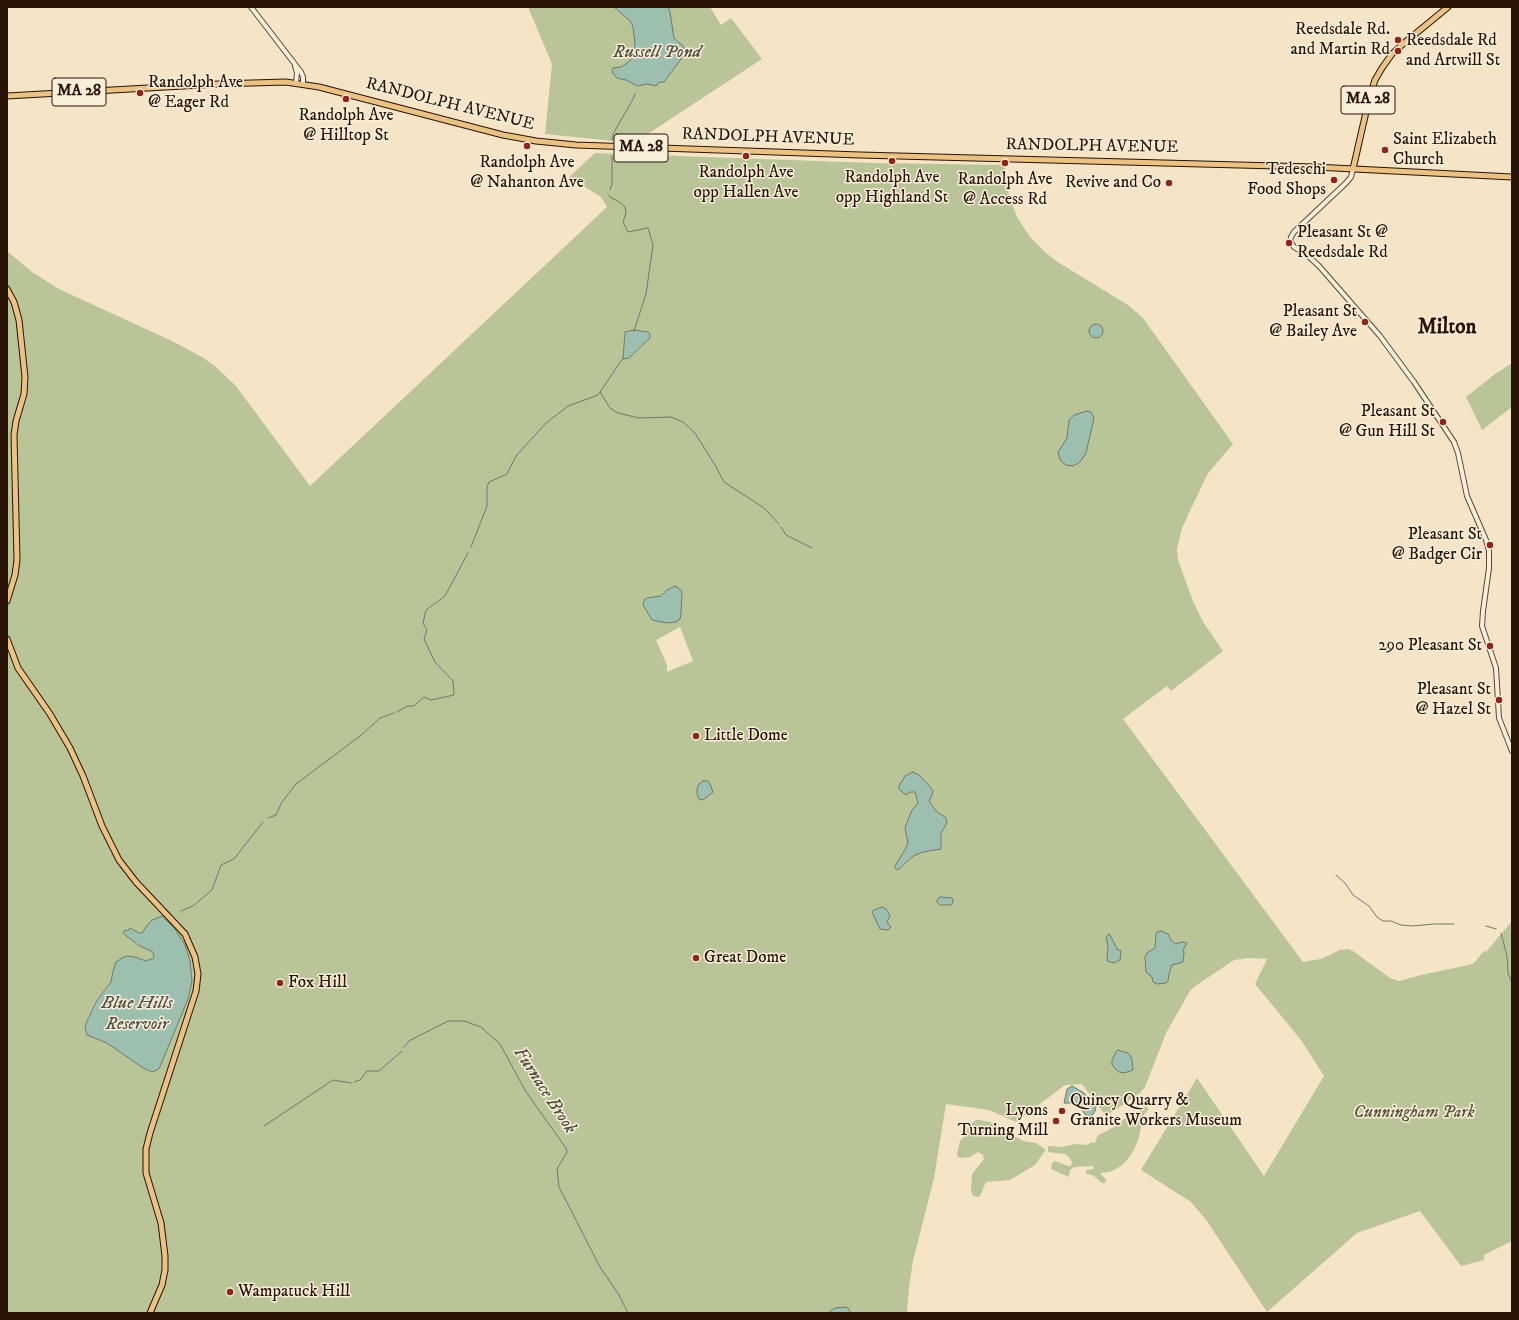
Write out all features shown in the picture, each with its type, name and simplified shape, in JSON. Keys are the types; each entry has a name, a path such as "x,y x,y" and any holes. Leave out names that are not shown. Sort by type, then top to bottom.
{"main road":[{"name":"MA 28","path":"1352,168 1369,99 1375,80 1382,68 1392,54 1448,7"},
{"name":"RANDOLPH AVENUE","path":"7,96 255,82 296,83 503,135 576,146 1352,168 1512,176"},
{"path":"7,289 16,306 20,320 25,377 24,394 14,430 17,560 15,575 7,602"},
{"path":"7,640 18,668 58,727 70,748 83,776 102,826 119,860 136,882 179,926 190,942 195,957 198,974 196,991 152,1124 146,1149 146,1174 161,1223 165,1256 163,1281 150,1313"}],"street":[{"path":"251,7 293,61 303,76 303,84"},
{"path":"293,61 296,71 296,83"},
{"path":"1352,168 1351,177 1346,183 1294,232 1290,242 1294,247 1307,255 1319,266 1385,342 1448,432 1455,446 1467,496 1486,540 1489,571 1483,607 1482,626 1496,668 1500,721 1512,751"}],"green space":[{"path":"528,7 710,7 721,25 731,18 762,59 634,143 545,134 552,64"},
{"name":"Cunningham Park","path":"595,153 874,163 1005,165 1007,188 1012,204 1017,217 1030,237 1056,261 1128,305 1143,318 1233,444 1209,472 1205,479 1182,528 1177,549 1178,560 1193,601 1203,622 1223,651 1171,691 1167,686 1123,719 1303,962 1321,959 1340,950 1348,949 1390,978 1399,981 1473,964 1484,951 1486,952 1512,921 1512,1244 1510,1242 1484,1255 1484,1260 1461,1266 1420,1211 1357,1233 1267,1312 1207,1221 1191,1202 1141,1170 1197,1078 1264,1176 1324,1076 1301,1040 1255,984 1267,959 1249,958 1234,960 1190,991 1166,1033 1145,1087 1140,1093 1106,1116 1082,1084 1065,1085 1016,1122 989,1110 946,1104 934,1178 913,1261 907,1313 7,1313 7,251 32,272 59,289 172,341 202,357 216,367 236,386 310,486 607,207 601,197 569,177","holes":["627,331 645,331 643,345 629,358 623,355 625,343 624,334","680,627 693,661 667,672 667,665 656,640","131,928 139,933 151,951 145,948 125,930 128,931","154,956 156,959 87,1020 97,999 111,982 113,971 135,957 146,961 151,960"]},
{"path":"1512,363 1512,407 1482,430 1466,397 1495,374"},
{"path":"1145,1106 1148,1110 1143,1116 1139,1137 1134,1150 1121,1166 1110,1172 1100,1173 1106,1180 1105,1183 1102,1183 1094,1176 1086,1173 1086,1170 1094,1169 1093,1166 1074,1167 1070,1170 1069,1177 1051,1169 1052,1163 1055,1161 1068,1166 1071,1166 1072,1162 1065,1154 1048,1152 1048,1146 1062,1147 1075,1144 1088,1145 1091,1142 1095,1143 1098,1135 1117,1125 1130,1114 1139,1111"},
{"path":"976,1120 990,1122 1023,1141 1036,1143 1045,1149 1035,1165 1010,1180 986,1182 980,1196 978,1197 973,1196 971,1191 972,1174 984,1159 983,1155 978,1152 970,1157 961,1158 958,1157 957,1154 960,1141 969,1125"}],"water":[{"name":"Russell Pond","path":"614,7 668,7 674,38 684,48 684,55 664,82 659,82 656,86 647,84 637,86 626,80 617,78 612,72 613,68 621,67 630,61 635,44 631,22"},
{"path":"1093,324 1099,324 1103,328 1103,334 1099,338 1093,338 1089,334 1089,328"},
{"path":"634,330 648,332 650,334 650,338 629,358 623,359 625,332"},
{"path":"1087,411 1091,412 1094,418 1086,453 1080,462 1073,466 1066,465 1060,460 1058,452 1067,438 1069,420 1074,415"},
{"path":"675,586 682,592 680,619 676,622 667,623 652,620 643,605 644,600 647,598 661,596 667,590"},
{"path":"913,772 919,775 933,790 929,801 936,811 946,818 947,823 941,833 941,849 923,852 913,856 898,870 895,866 908,843 905,828 912,810 918,803 915,792 910,792 906,795 899,789 899,786 905,776"},
{"path":"703,781 708,781 713,792 703,800 699,799 697,789 699,784"},
{"path":"940,897 952,898 953,903 950,905 940,905 937,900"},
{"path":"882,907 886,909 890,915 887,922 891,927 888,930 880,929 872,912"},
{"name":"Blue Hills Reservoir","path":"162,916 175,929 185,945 190,961 192,981 188,999 159,1069 152,1072 143,1068 107,1043 87,1035 85,1027 97,1000 111,982 116,962 128,956 146,961 154,958 153,952 138,945 123,933 125,930 128,931 130,928 142,933 152,920"},
{"path":"1161,931 1168,934 1175,944 1182,942 1187,943 1183,950 1183,962 1172,965 1168,981 1166,983 1157,984 1153,982 1152,977 1146,972 1145,957 1148,952 1155,948 1157,932"},
{"path":"1109,934 1117,949 1121,951 1120,960 1114,963 1107,961 1108,946 1106,937"},
{"path":"1118,1050 1130,1055 1133,1070 1124,1073 1119,1072 1112,1065 1112,1060"},
{"path":"1072,1086 1084,1093 1087,1097 1091,1098 1091,1101 1093,1101 1096,1107 1091,1117 1087,1117 1082,1110 1087,1108 1086,1107 1076,1103 1064,1103 1067,1089"},
{"path":"835,1308 848,1308 851,1313 828,1313"}],"waterway":[{"path":"612,140 613,134 635,94"},
{"path":"610,190 612,184 612,156"},
{"path":"609,195 625,207 626,213 623,222 628,232 648,228 653,245 646,294 634,331"},
{"path":"471,547 487,506 487,487 489,482 507,474 516,456 546,423 568,406 598,395 623,358"},
{"path":"600,392 610,408 618,413 639,418 671,417 683,422 695,433 724,482 764,508 779,524"},
{"path":"781,527 786,535 812,548"},
{"path":"397,712 408,706 414,706 424,697 431,700 454,695 453,681 435,662 424,639 427,630 423,623 426,610 445,596 468,553"},
{"path":"268,818 276,815 282,802 296,784 360,736 380,718 394,713"},
{"path":"181,911 193,906 212,890 221,865 234,859 263,822"},
{"path":"1336,875 1345,883 1353,895 1369,906 1377,917 1383,921 1391,921 1401,925 1412,926 1454,924"},
{"path":"1486,926 1496,929"},
{"path":"1501,933 1507,956 1508,973 1512,983"},
{"name":"Furnace Brook","path":"404,1047 409,1041 448,1021 464,1021 481,1027 500,1044 526,1092 566,1148 567,1152 557,1169 559,1187 600,1267 619,1295 628,1313"},
{"name":"Furnace Brook","path":"354,1082 360,1080 367,1071 379,1071 402,1051"},
{"name":"Furnace Brook","path":"264,1126 333,1080 351,1083"}],"place":[{"name":"Reedsdale Rd. and Martin Rd","path":"1398,40"},
{"name":"Reedsdale Rd and Artwill St","path":"1398,51"},
{"name":"Randolph Ave @ Eager Rd","path":"140,93"},
{"name":"Randolph Ave @ Hilltop St","path":"346,99"},
{"name":"Randolph Ave @ Nahanton Ave","path":"527,146"},
{"name":"Saint Elizabeth Church","path":"1385,150"},
{"name":"Randolph Ave opp Hallen Ave","path":"746,156"},
{"name":"Randolph Ave opp Highland St","path":"892,161"},
{"name":"Randolph Ave @ Access Rd","path":"1005,163"},
{"name":"Tedeschi Food Shops","path":"1334,180"},
{"name":"Revive and Co","path":"1169,183"},
{"name":"Pleasant St @ Reedsdale Rd","path":"1289,243"},
{"name":"Pleasant St @ Bailey Ave","path":"1365,322"},
{"name":"Pleasant St @ Gun Hill St","path":"1443,422"},
{"name":"Pleasant St @ Badger Cir","path":"1490,545"},
{"name":"290 Pleasant St","path":"1490,646"},
{"name":"Pleasant St @ Hazel St","path":"1499,700"},
{"name":"Little Dome","path":"696,736"},
{"name":"Great Dome","path":"696,958"},
{"name":"Fox Hill","path":"280,983"},
{"name":"Quincy Quarry & Granite Workers Museum","path":"1062,1111"},
{"name":"Lyons Turning Mill","path":"1056,1121"},
{"name":"Wampatuck Hill","path":"230,1292"}],"district":[{"name":"Milton","path":"1447,329"}]}
